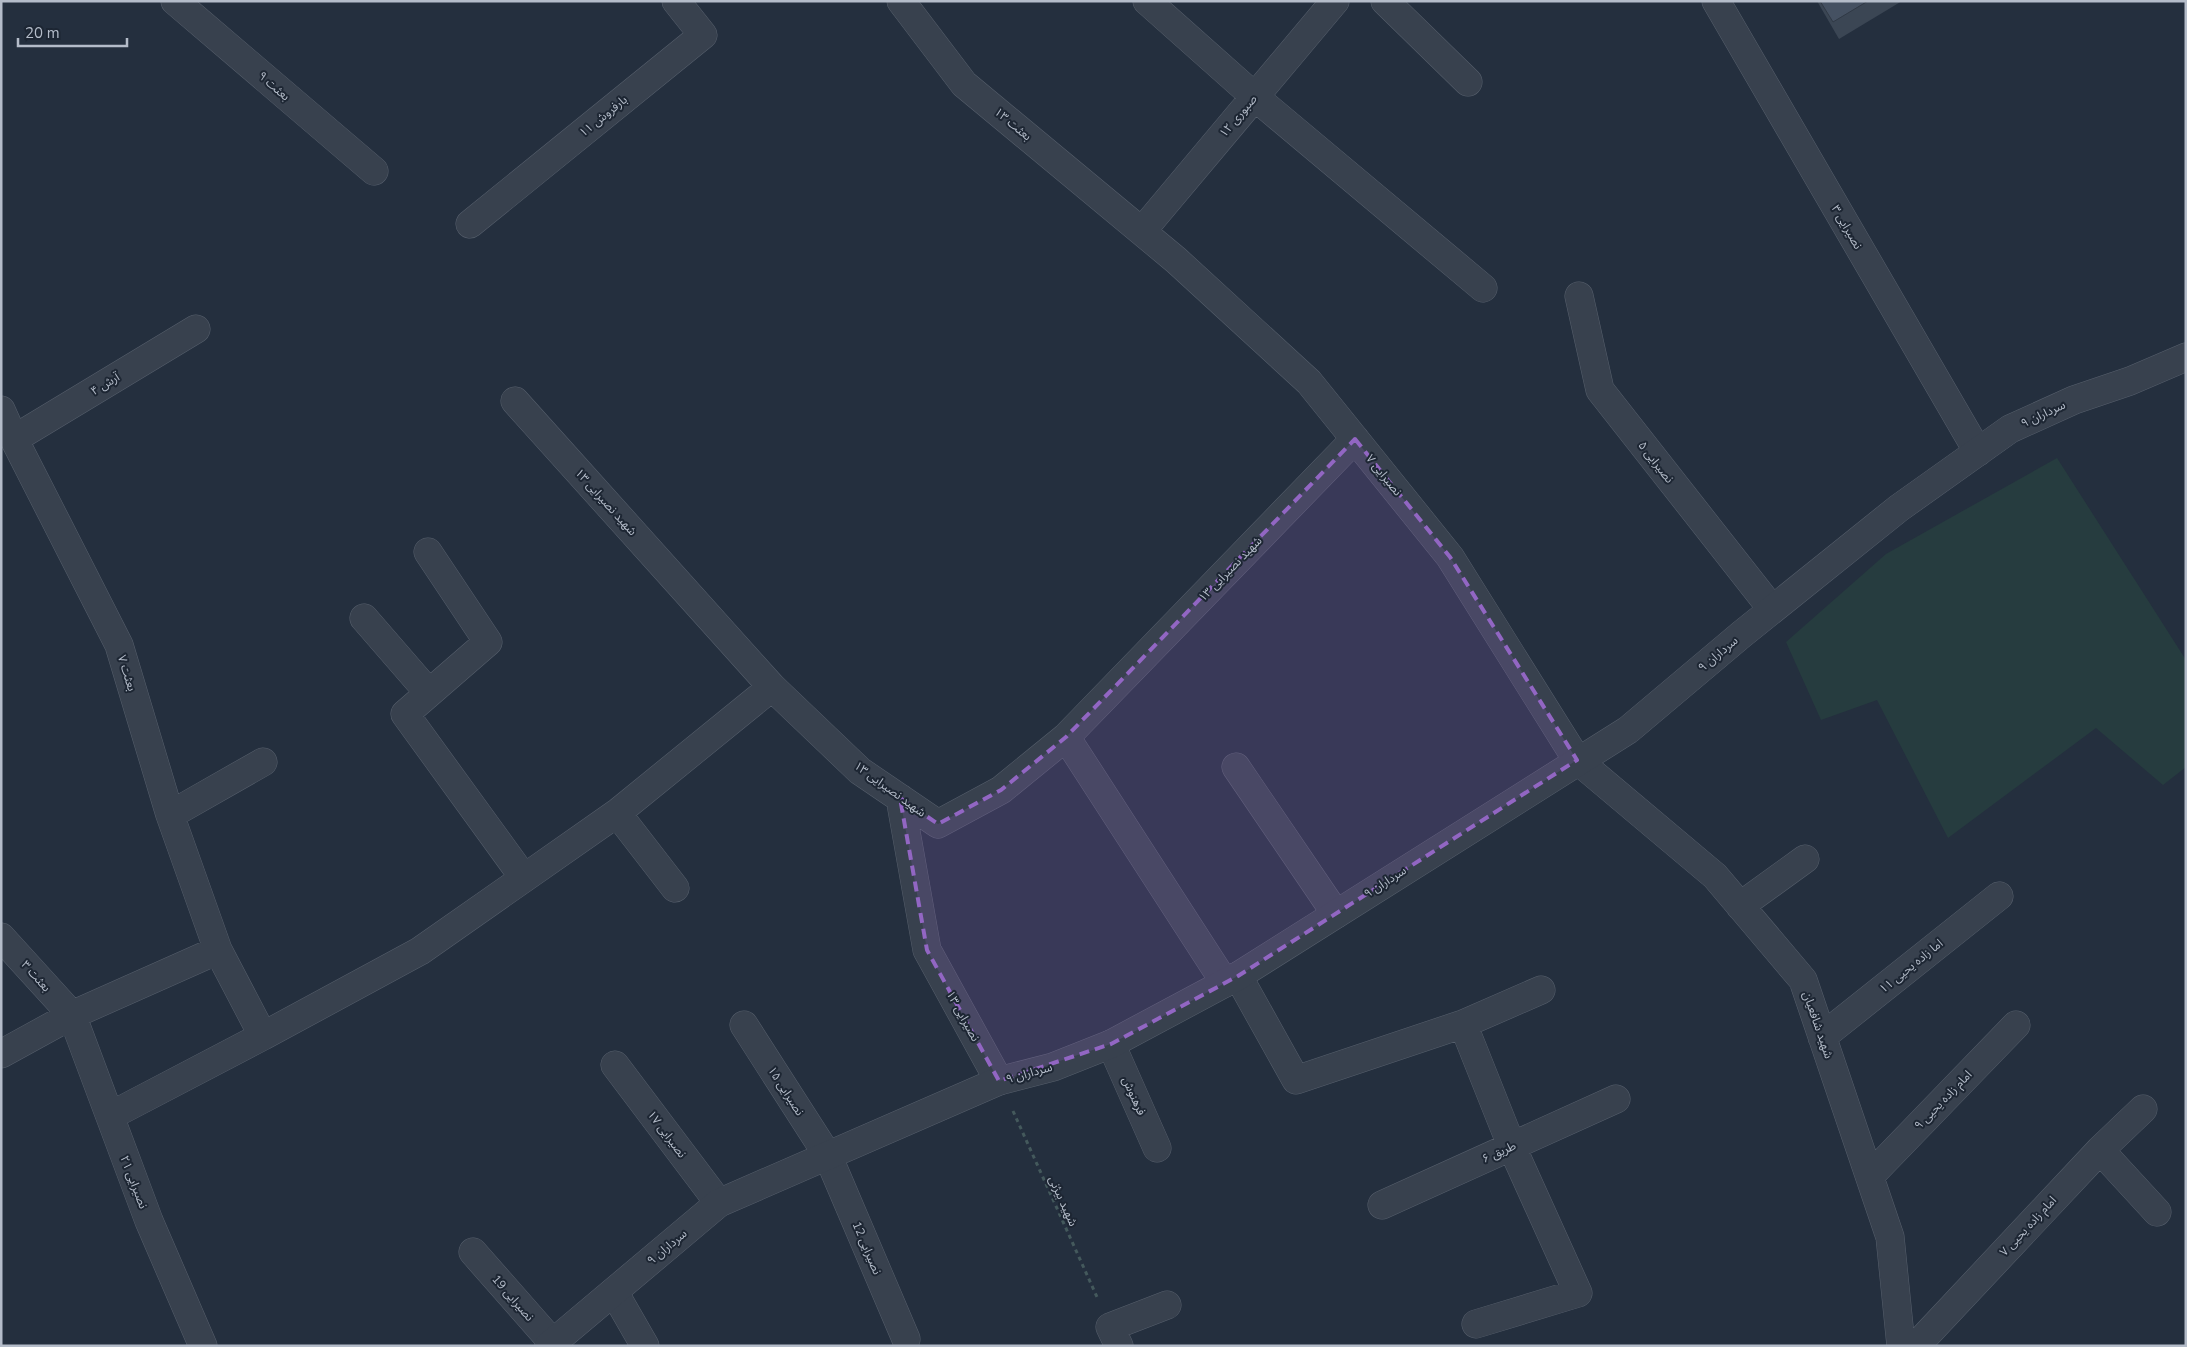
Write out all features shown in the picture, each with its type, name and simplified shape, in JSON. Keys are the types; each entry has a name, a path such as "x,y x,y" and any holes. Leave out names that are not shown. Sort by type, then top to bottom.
{"street":[{"name":"بعثت ۹","path":"175,1 374,171"},
{"name":"بارفروش ۱۱","path":"470,224 702,35 676,1"},
{"name":"بعثت ۱۳","path":"901,1 964,84 1142,231"},
{"path":"1147,1 1254,97 1483,288"},
{"name":"صبوری ۱۲","path":"1142,231 1335,1"},
{"path":"1385,1 1468,82"},
{"name":"نصیرایی ۳","path":"1716,1 1978,452"},
{"name":"نصیرایی ۷","path":"1142,231 1309,382 1450,557 1577,760"},
{"name":"نصیرایی ۵","path":"1578,296 1600,390 1772,609"},
{"name":"آرش ۴","path":"14,439 196,329"},
{"name":"سرداران ۹","path":"551,1344 719,1203 999,1081 1054,1066 1111,1044 1231,980 1577,760 1628,730 1772,609 1899,508 2010,429 2074,400 2186,357"},
{"name":"شهید نصیرایی ۱۳","path":"515,402 772,686 860,771 938,824 1001,790 1066,737 1355,439"},
{"name":"بعثت ۷","path":"1,410 118,645 170,815 218,950 263,1036"},
{"path":"428,552 488,642 405,714 524,878"},
{"path":"364,618 429,693"},
{"path":"110,1116 420,951 617,813 772,686"},
{"path":"1066,737 1231,980 1296,1080 1463,1024 1541,990"},
{"name":"شهید شافعیان","path":"1577,760 1715,876 1803,980 1890,1237 1901,1346"},
{"path":"170,815 263,762"},
{"path":"1236,767 1336,914"},
{"name":"نصیرایی ۱۳","path":"900,798 927,950 999,1081"},
{"path":"617,813 675,888"},
{"path":"1740,906 1805,859"},
{"name":"اما زاده یحیی ۱۱","path":"1822,1037 2000,896"},
{"name":"بعثت ۳","path":"1,937 72,1015"},
{"path":"1,1054 72,1015 218,950"},
{"name":"نصیرایی ۲۱","path":"72,1015 149,1221 203,1346"},
{"path":"1463,1024 1512,1147 1578,1293 1476,1324"},
{"name":"نصیرایی ۱۵","path":"744,1025 828,1156"},
{"name":"امام زاده یحیی ۹","path":"1870,1176 2016,1025"},
{"name":"فرهنوش","path":"1111,1044 1157,1148"},
{"name":"نصیرایی ۱۷","path":"616,1065 719,1203"},
{"name":"طریق ۶","path":"1382,1204 1616,1099"},
{"name":"امام زاده یحیی ۷","path":"1916,1346 2100,1150 2143,1109"},
{"path":"2100,1150 2156,1212"},
{"name":"نصیرایی 12","path":"828,1156 906,1339"},
{"name":"نصیرایی 19","path":"473,1252 551,1344"},
{"path":"614,1292 645,1346"},
{"path":"1115,1337 1167,1305"}],"path":[{"name":"شهید بیژنی","path":"999,1081 1115,1337"}],"highlighted area":[{"path":"1355,439 1450,557 1577,760 1238,976 1111,1044 999,1081 927,950 900,798 938,824 1001,790 1066,737"}],"green space":[{"path":"2057,458 2186,660 2186,767 2163,785 2096,728 1948,838 1877,700 1821,720 1786,642 1886,554"}],"building":[{"path":"1820,1 1868,1 1833,22"}]}
